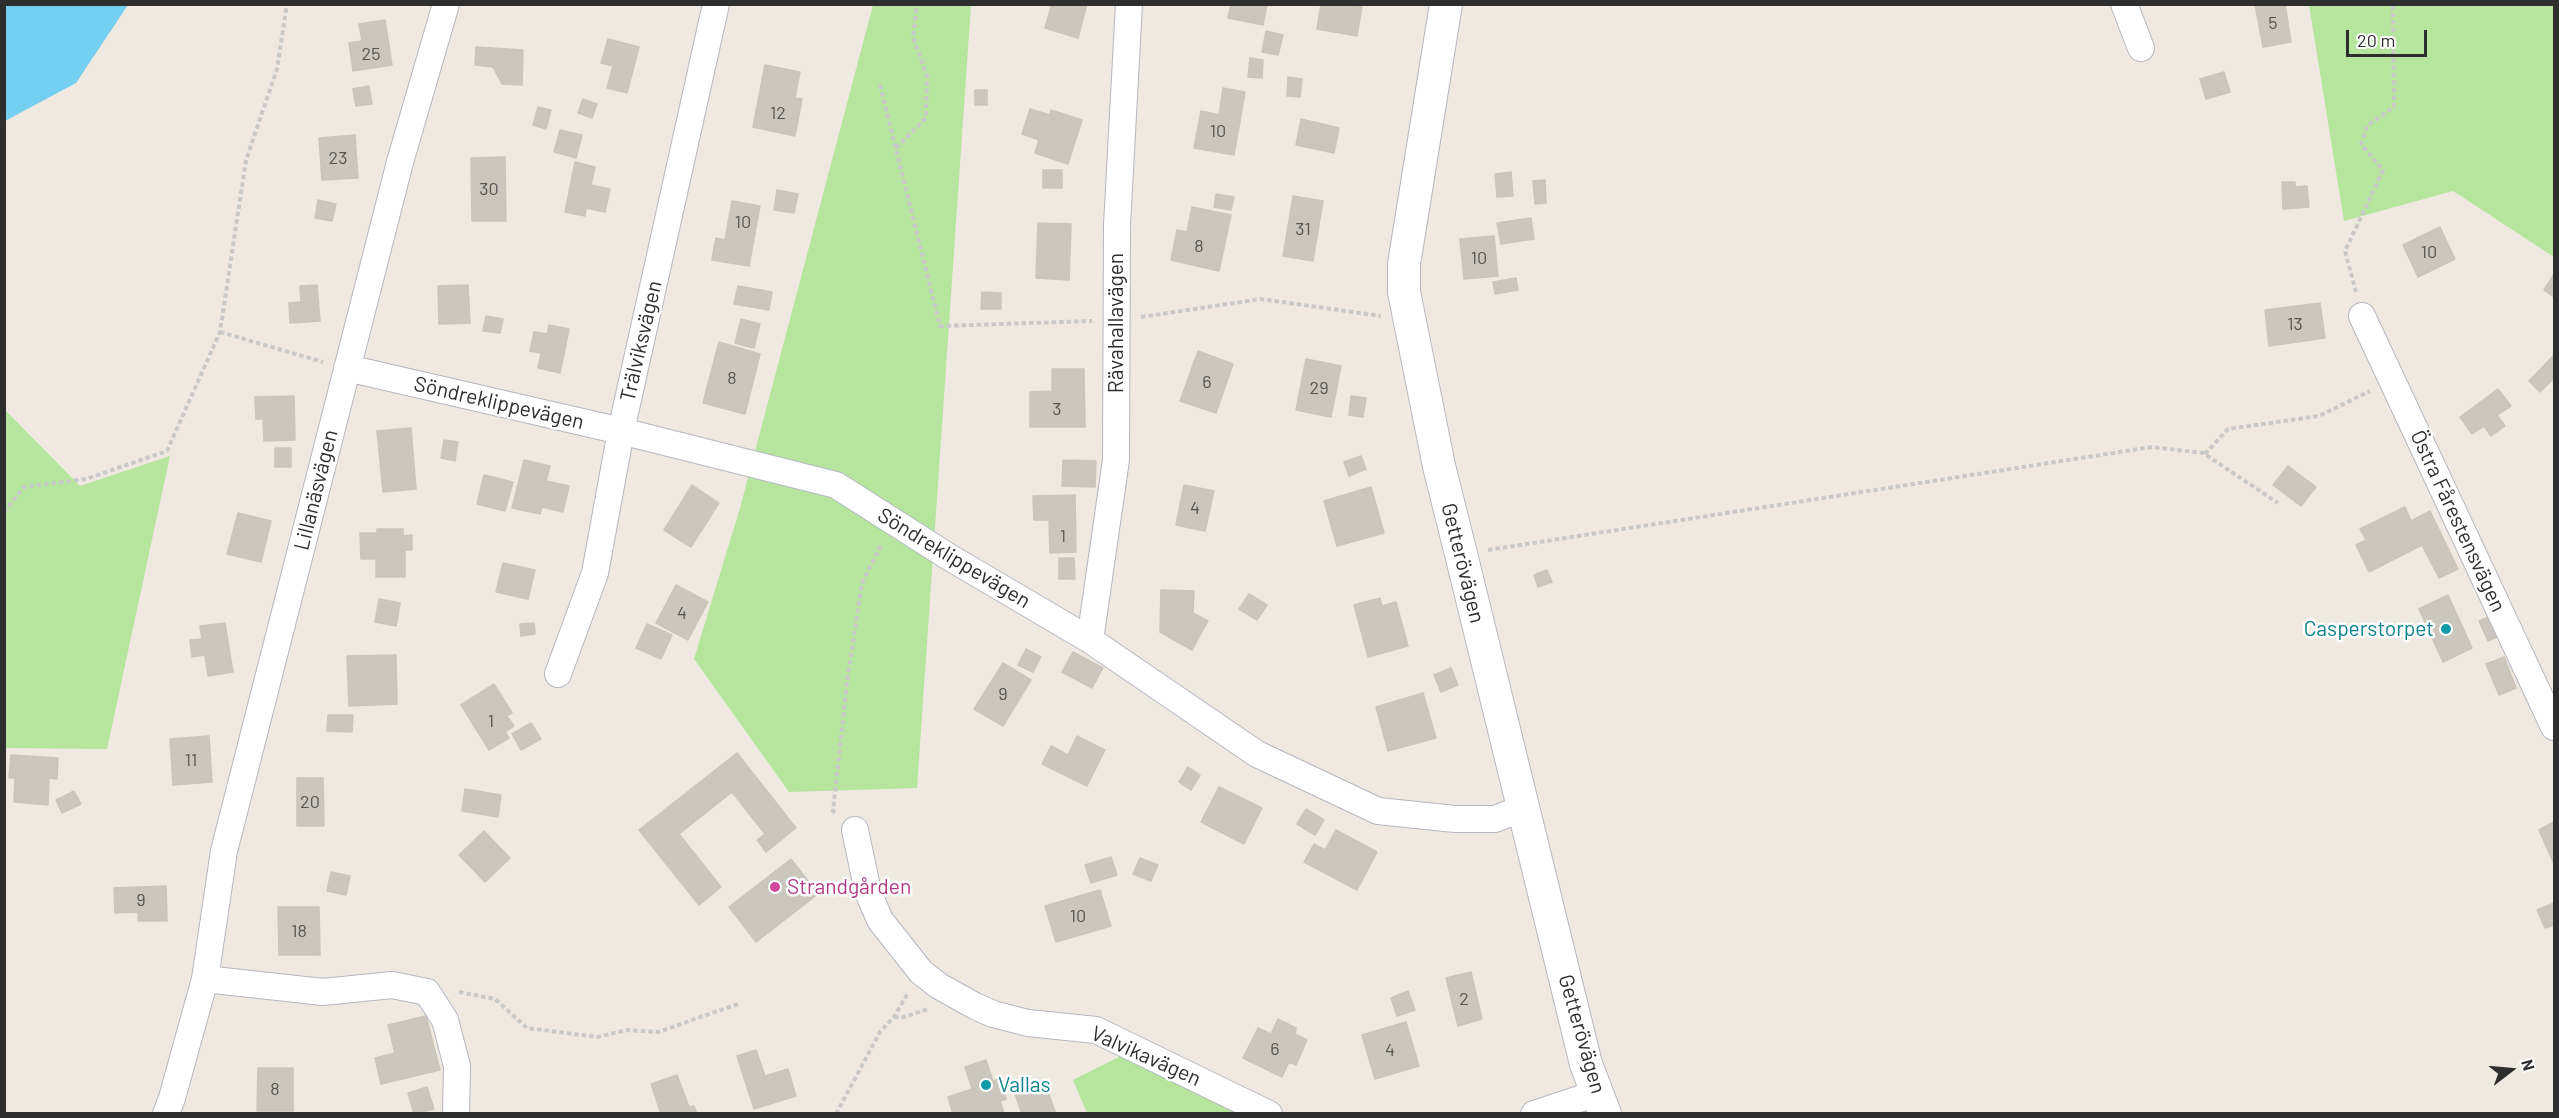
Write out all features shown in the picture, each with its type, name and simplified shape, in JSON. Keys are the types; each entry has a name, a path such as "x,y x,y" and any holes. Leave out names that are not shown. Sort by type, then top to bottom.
{"street":[{"name":"Lillanäsvägen","path":"166,1113 205,979 224,851 400,162 446,4"},
{"name":"Trälviksvägen","path":"558,674 595,573 621,431 716,4"},
{"name":"Rävahallavägen","path":"1090,640 1116,460 1117,225 1129,4"},
{"name":"Getterövägen","path":"1446,4 1404,264 1404,292 1408,320 1461,554 1586,1064 1601,1103"},
{"path":"2124,4 2141,48"},
{"name":"Östra Fårestensvägen","path":"2362,316 2554,727"},
{"name":"Söndreklippevägen","path":"347,368 621,431 836,484 1090,640 1257,754 1378,811 1455,819 1495,819 1523,808"},
{"name":"Valvikavägen","path":"855,830 868,892 879,920 921,972 954,995 993,1014 1028,1023 1096,1030 1269,1113"},
{"path":"205,979 323,992 392,985 427,992 445,1020 458,1066 456,1113"},
{"path":"1534,1113 1601,1103"}],"path":[{"path":"4,512 24,487 86,479 167,451 219,332 246,160 277,69 287,4"},
{"path":"896,148 926,118 927,76 913,37 917,4"},
{"path":"2362,316 2345,251 2383,170 2361,144 2368,125 2394,107 2393,4"},
{"path":"880,85 940,326 1116,321 1261,299 1408,320"},
{"path":"219,332 347,368"},
{"path":"2205,454 2228,429 2319,416 2392,381"},
{"path":"1461,554 2152,447 2205,454 2278,503"},
{"path":"855,830 833,812 847,682 862,583 893,521"},
{"path":"836,1113 880,1032 894,1017 921,972"},
{"path":"429,994 448,990 495,999 527,1028 597,1037 627,1030 658,1032 738,1004"}],"green space":[{"path":"873,5 971,5 917,788 789,792 694,659 740,508"},
{"path":"2309,5 2554,5 2554,257 2453,191 2344,221"},
{"path":"4,409 80,486 170,456 107,749 5,748"},
{"path":"1123,1055 1236,1113 1087,1113 1073,1080"}],"water":[{"path":"5,4 128,5 76,83 5,121"}],"building":[{"path":"1052,4 1087,4 1078,38 1045,28"},
{"path":"1231,4 1267,4 1263,25 1228,18"},
{"path":"1321,4 1362,6 1357,36 1317,29"},
{"path":"2255,4 2285,4 2291,42 2263,47"},
{"path":"385,20 392,65 353,71 349,43 362,41 359,24"},
{"path":"1266,31 1283,35 1278,55 1262,52"},
{"path":"608,39 639,47 627,93 607,88 613,66 601,63"},
{"path":"476,47 523,50 522,85 502,84 493,67 475,65"},
{"path":"1250,58 1263,60 1262,78 1248,77"},
{"path":"765,65 800,72 795,98 802,99 795,136 753,127"},
{"path":"2224,72 2230,92 2206,99 2200,79"},
{"path":"1288,77 1302,79 1300,97 1287,96"},
{"path":"369,86 372,104 356,106 353,89"},
{"path":"1223,88 1245,92 1234,155 1194,148 1201,111 1219,115"},
{"path":"975,90 987,90 987,105 975,105"},
{"path":"583,99 597,104 592,118 578,113"},
{"path":"538,107 551,110 546,129 533,125"},
{"path":"1030,109 1050,115 1051,110 1082,120 1068,164 1035,153 1039,140 1022,134"},
{"path":"1301,119 1339,128 1334,153 1296,145"},
{"path":"560,130 582,135 576,158 554,152"},
{"path":"355,135 358,178 322,180 319,138"},
{"path":"505,157 506,221 472,221 471,158"},
{"path":"575,162 595,167 591,185 610,189 605,212 586,208 585,216 565,212"},
{"path":"1043,170 1062,170 1062,188 1043,188"},
{"path":"1511,172 1513,196 1497,197 1495,174"},
{"path":"1545,180 1546,203 1535,204 1533,181"},
{"path":"2282,182 2295,182 2295,187 2307,186 2309,207 2283,209"},
{"path":"777,190 798,194 794,213 774,210"},
{"path":"1216,194 1234,197 1231,210 1214,207"},
{"path":"1293,196 1323,201 1313,261 1283,256"},
{"path":"318,200 336,204 332,221 315,218"},
{"path":"732,201 760,206 749,266 712,260 716,238 725,240"},
{"path":"1192,207 1231,215 1219,271 1171,260 1177,230 1187,232"},
{"path":"1531,218 1534,239 1501,244 1497,223"},
{"path":"1038,223 1071,224 1069,280 1036,278"},
{"path":"2440,227 2455,259 2418,277 2403,245"},
{"path":"1494,236 1498,276 1464,279 1460,239"},
{"path":"2554,274 2554,297 2544,290"},
{"path":"1516,278 1518,290 1495,294 1493,282"},
{"path":"317,285 320,321 290,323 289,303 301,302 300,286"},
{"path":"468,285 470,323 439,324 438,286"},
{"path":"738,286 772,292 769,310 734,304"},
{"path":"982,292 1001,293 1001,309 981,309"},
{"path":"2320,303 2325,338 2269,346 2265,310"},
{"path":"486,316 503,319 500,333 483,331"},
{"path":"741,319 760,324 754,348 735,343"},
{"path":"549,325 569,329 560,373 538,368 541,353 530,351 534,332 547,334"},
{"path":"719,342 760,354 745,414 703,403"},
{"path":"1198,351 1233,364 1216,413 1180,401"},
{"path":"2554,355 2554,378 2540,392 2529,381"},
{"path":"1306,359 1341,366 1331,417 1296,410"},
{"path":"1052,369 1084,369 1085,427 1030,427 1030,392 1052,391"},
{"path":"2498,389 2511,406 2497,415 2505,426 2491,436 2484,426 2472,434 2460,417"},
{"path":"294,396 295,440 264,441 263,419 256,419 255,397"},
{"path":"1351,396 1366,398 1363,417 1349,415"},
{"path":"411,428 416,489 383,492 377,431"},
{"path":"444,440 458,442 455,461 441,458"},
{"path":"275,448 291,448 291,467 275,467"},
{"path":"1361,456 1366,469 1349,476 1344,462"},
{"path":"524,460 550,466 546,481 569,486 563,512 542,507 540,514 512,508"},
{"path":"1063,460 1096,461 1095,487 1062,486"},
{"path":"2288,466 2316,487 2301,506 2273,485"},
{"path":"484,475 513,482 505,511 477,504"},
{"path":"692,485 719,503 691,547 664,530"},
{"path":"1184,485 1214,491 1205,531 1176,525"},
{"path":"1371,487 1384,533 1337,546 1324,501"},
{"path":"1075,495 1076,552 1050,553 1049,520 1034,520 1033,496"},
{"path":"2405,507 2411,521 2430,511 2458,569 2439,578 2422,545 2369,572 2356,545 2366,540 2360,529"},
{"path":"238,513 271,521 261,562 227,554"},
{"path":"377,529 403,529 403,536 412,535 412,550 405,550 405,577 376,577 376,559 361,559 360,533 377,533"},
{"path":"1059,558 1074,558 1075,579 1059,579"},
{"path":"503,563 535,570 528,599 496,592"},
{"path":"1547,570 1552,582 1538,587 1534,575"},
{"path":"676,585 708,602 688,640 656,623"},
{"path":"1161,590 1194,591 1193,613 1208,621 1192,650 1160,632"},
{"path":"1249,594 1267,605 1257,620 1239,609"},
{"name":"Casperstorpet","path":"2448,595 2472,648 2443,662 2419,609"},
{"path":"1380,598 1382,606 1396,602 1408,646 1368,657 1354,605"},
{"path":"379,599 400,603 396,626 375,622"},
{"path":"2489,617 2497,637 2488,641 2479,621"},
{"path":"225,623 233,672 208,676 205,655 192,657 190,640 202,639 200,626"},
{"path":"534,623 535,634 521,636 520,624"},
{"path":"647,624 672,635 661,659 636,648"},
{"path":"1026,649 1041,657 1033,672 1018,665"},
{"path":"1073,652 1103,668 1092,688 1062,672"},
{"path":"396,655 397,704 349,706 347,656"},
{"path":"2504,657 2516,688 2499,695 2486,664"},
{"path":"1003,663 1031,680 1003,726 974,709"},
{"path":"1451,668 1458,685 1441,692 1434,675"},
{"path":"494,684 512,713 507,716 514,726 505,732 509,738 489,750 461,705"},
{"path":"1423,693 1436,738 1388,751 1376,707"},
{"path":"328,715 353,715 352,732 327,731"},
{"path":"531,723 541,739 521,750 512,734"},
{"path":"209,736 212,782 173,785 170,739"},
{"path":"1077,736 1105,750 1087,786 1042,764 1051,746 1068,755"},
{"path":"737,753 796,828 766,852 757,840 765,834 732,792 679,834 721,887 699,905 639,830"},
{"path":"11,755 58,758 57,779 49,778 48,805 14,802 15,778 9,778"},
{"path":"1188,767 1200,775 1191,790 1179,782"},
{"path":"297,778 323,778 324,826 297,826"},
{"path":"1219,787 1262,808 1244,844 1201,822"},
{"path":"465,789 501,795 498,817 462,811"},
{"path":"74,791 81,804 62,813 56,800"},
{"path":"1306,809 1324,820 1315,835 1297,824"},
{"path":"2554,822 2554,864 2539,830"},
{"path":"1336,830 1377,852 1357,890 1304,862 1314,844 1325,850"},
{"path":"484,831 510,858 485,882 459,855"},
{"path":"1111,857 1117,875 1091,883 1085,865"},
{"path":"1140,858 1158,865 1151,881 1133,874"},
{"path":"791,859 818,894 756,942 729,907"},
{"path":"331,872 350,876 346,895 327,891"},
{"path":"166,886 167,921 138,921 138,912 115,913 114,888"},
{"path":"1100,890 1111,926 1056,942 1045,906"},
{"path":"2554,903 2554,925 2545,928 2537,910"},
{"path":"278,907 319,907 320,955 279,955"},
{"path":"1471,972 1482,1019 1458,1026 1446,978"},
{"path":"1408,991 1415,1010 1397,1016 1391,998"},
{"path":"426,1016 440,1070 381,1084 375,1058 395,1053 388,1025"},
{"path":"1278,1019 1296,1028 1295,1034 1307,1040 1296,1065 1289,1062 1282,1077 1243,1058 1258,1028 1271,1034"},
{"path":"1406,1022 1419,1066 1375,1079 1362,1035"},
{"path":"756,1050 765,1076 788,1069 796,1096 754,1109 737,1056"},
{"name":"Vallas","path":"986,1060 993,1081 999,1079 1006,1099 1000,1101 1004,1113 978,1114 977,1111 953,1114 948,1097 972,1089 965,1067"},
{"path":"258,1068 293,1068 293,1111 257,1111"},
{"path":"677,1075 689,1107 694,1106 697,1114 661,1114 651,1084"},
{"path":"1044,1081 1056,1114 1022,1114 1014,1091"},
{"path":"427,1087 434,1109 414,1114 408,1093"}],"place":[{"name":"Casperstorpet","path":"2446,629"},
{"name":"Strandgården","path":"775,887"},
{"name":"Vallas","path":"986,1085"}]}
